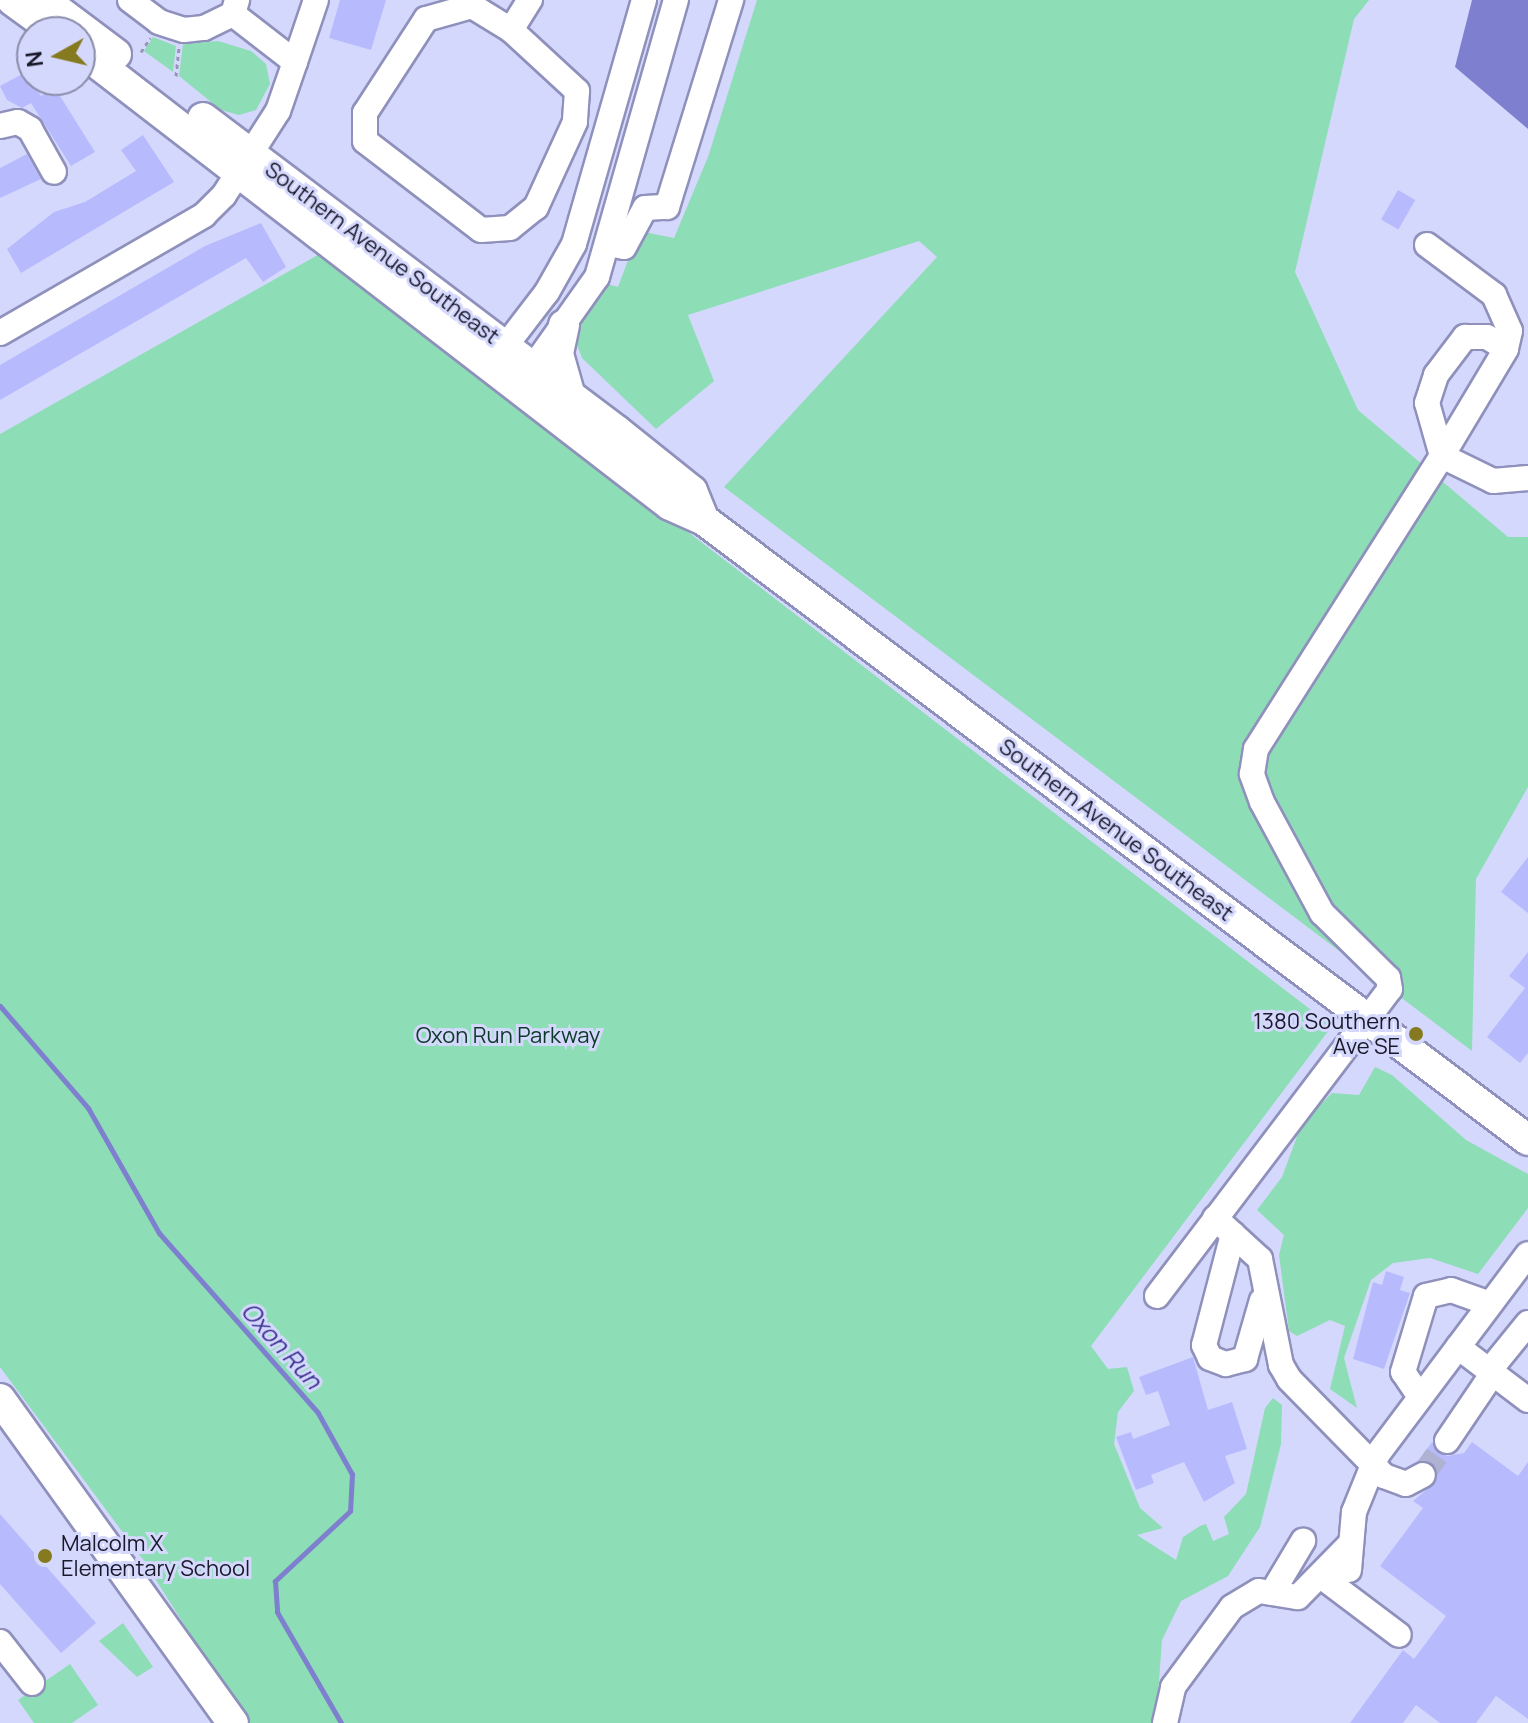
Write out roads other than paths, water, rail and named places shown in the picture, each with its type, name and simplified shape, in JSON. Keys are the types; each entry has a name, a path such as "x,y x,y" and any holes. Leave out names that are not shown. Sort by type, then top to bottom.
{"main road":[{"path":"12,0 34,16"},
{"name":"Southern Avenue Southeast","path":"44,0 244,163"},
{"name":"Southern Avenue Southeast","path":"96,61 244,163 499,354 670,505 704,520 1528,1140"},
{"path":"564,325 558,354 569,393"},
{"name":"Southern Avenue Southeast","path":"527,376 569,393 692,491 704,520"},
{"path":"0,1399 233,1723"}],"street":[{"path":"130,0 159,22 184,30 236,7 295,62"},
{"path":"0,333 204,215 244,163 278,111 316,0"},
{"path":"511,30 530,0"},
{"path":"609,244 624,247 645,208 667,207 731,0"},
{"path":"499,354 563,269 574,244 641,2 674,7 609,244 597,277 527,376"},
{"path":"472,6 511,30 566,75 580,106 529,216 510,228 481,230 365,141 365,113 435,13 472,6"},
{"path":"0,126 18,122 30,129 54,172"},
{"path":"1157,1296 1224,1226 1390,989 1388,978 1322,913 1252,774 1256,749 1442,456 1506,349 1510,331 1502,304 1427,245"},
{"path":"1506,349 1487,337 1465,337 1436,375 1427,403 1442,456 1493,481 1528,478"},
{"path":"1224,1226 1204,1345 1210,1358 1240,1363 1251,1352 1265,1286"},
{"path":"1224,1226 1260,1259 1285,1372 1372,1465 1397,1483 1423,1475"},
{"path":"1349,1570 1350,1544 1372,1465 1528,1254"},
{"path":"1420,1397 1403,1372 1426,1296 1451,1290 1490,1304"},
{"path":"1447,1441 1491,1372 1528,1323"},
{"path":"1458,1347 1528,1400"},
{"path":"1272,1593 1303,1541"},
{"path":"1165,1723 1173,1687 1232,1607 1259,1591 1298,1597 1350,1544"},
{"path":"1326,1580 1399,1635"},
{"path":"0,1642 32,1683"}],"water":[{"path":"1472,0 1528,0 1528,129 1455,67"}],"waterway":[{"name":"Oxon Run","path":"0,1006 88,1108 159,1233 318,1413 352,1474 350,1511 275,1581 277,1612 341,1723"}],"tunnel":[{"path":"1423,1475 1447,1441"}],"place":[{"name":"1380 Southern Ave SE","path":"1416,1034"},
{"name":"Malcolm X Elementary School","path":"45,1556"}],"park label":[{"name":"Oxon Run Parkway","path":"508,1036"}]}
